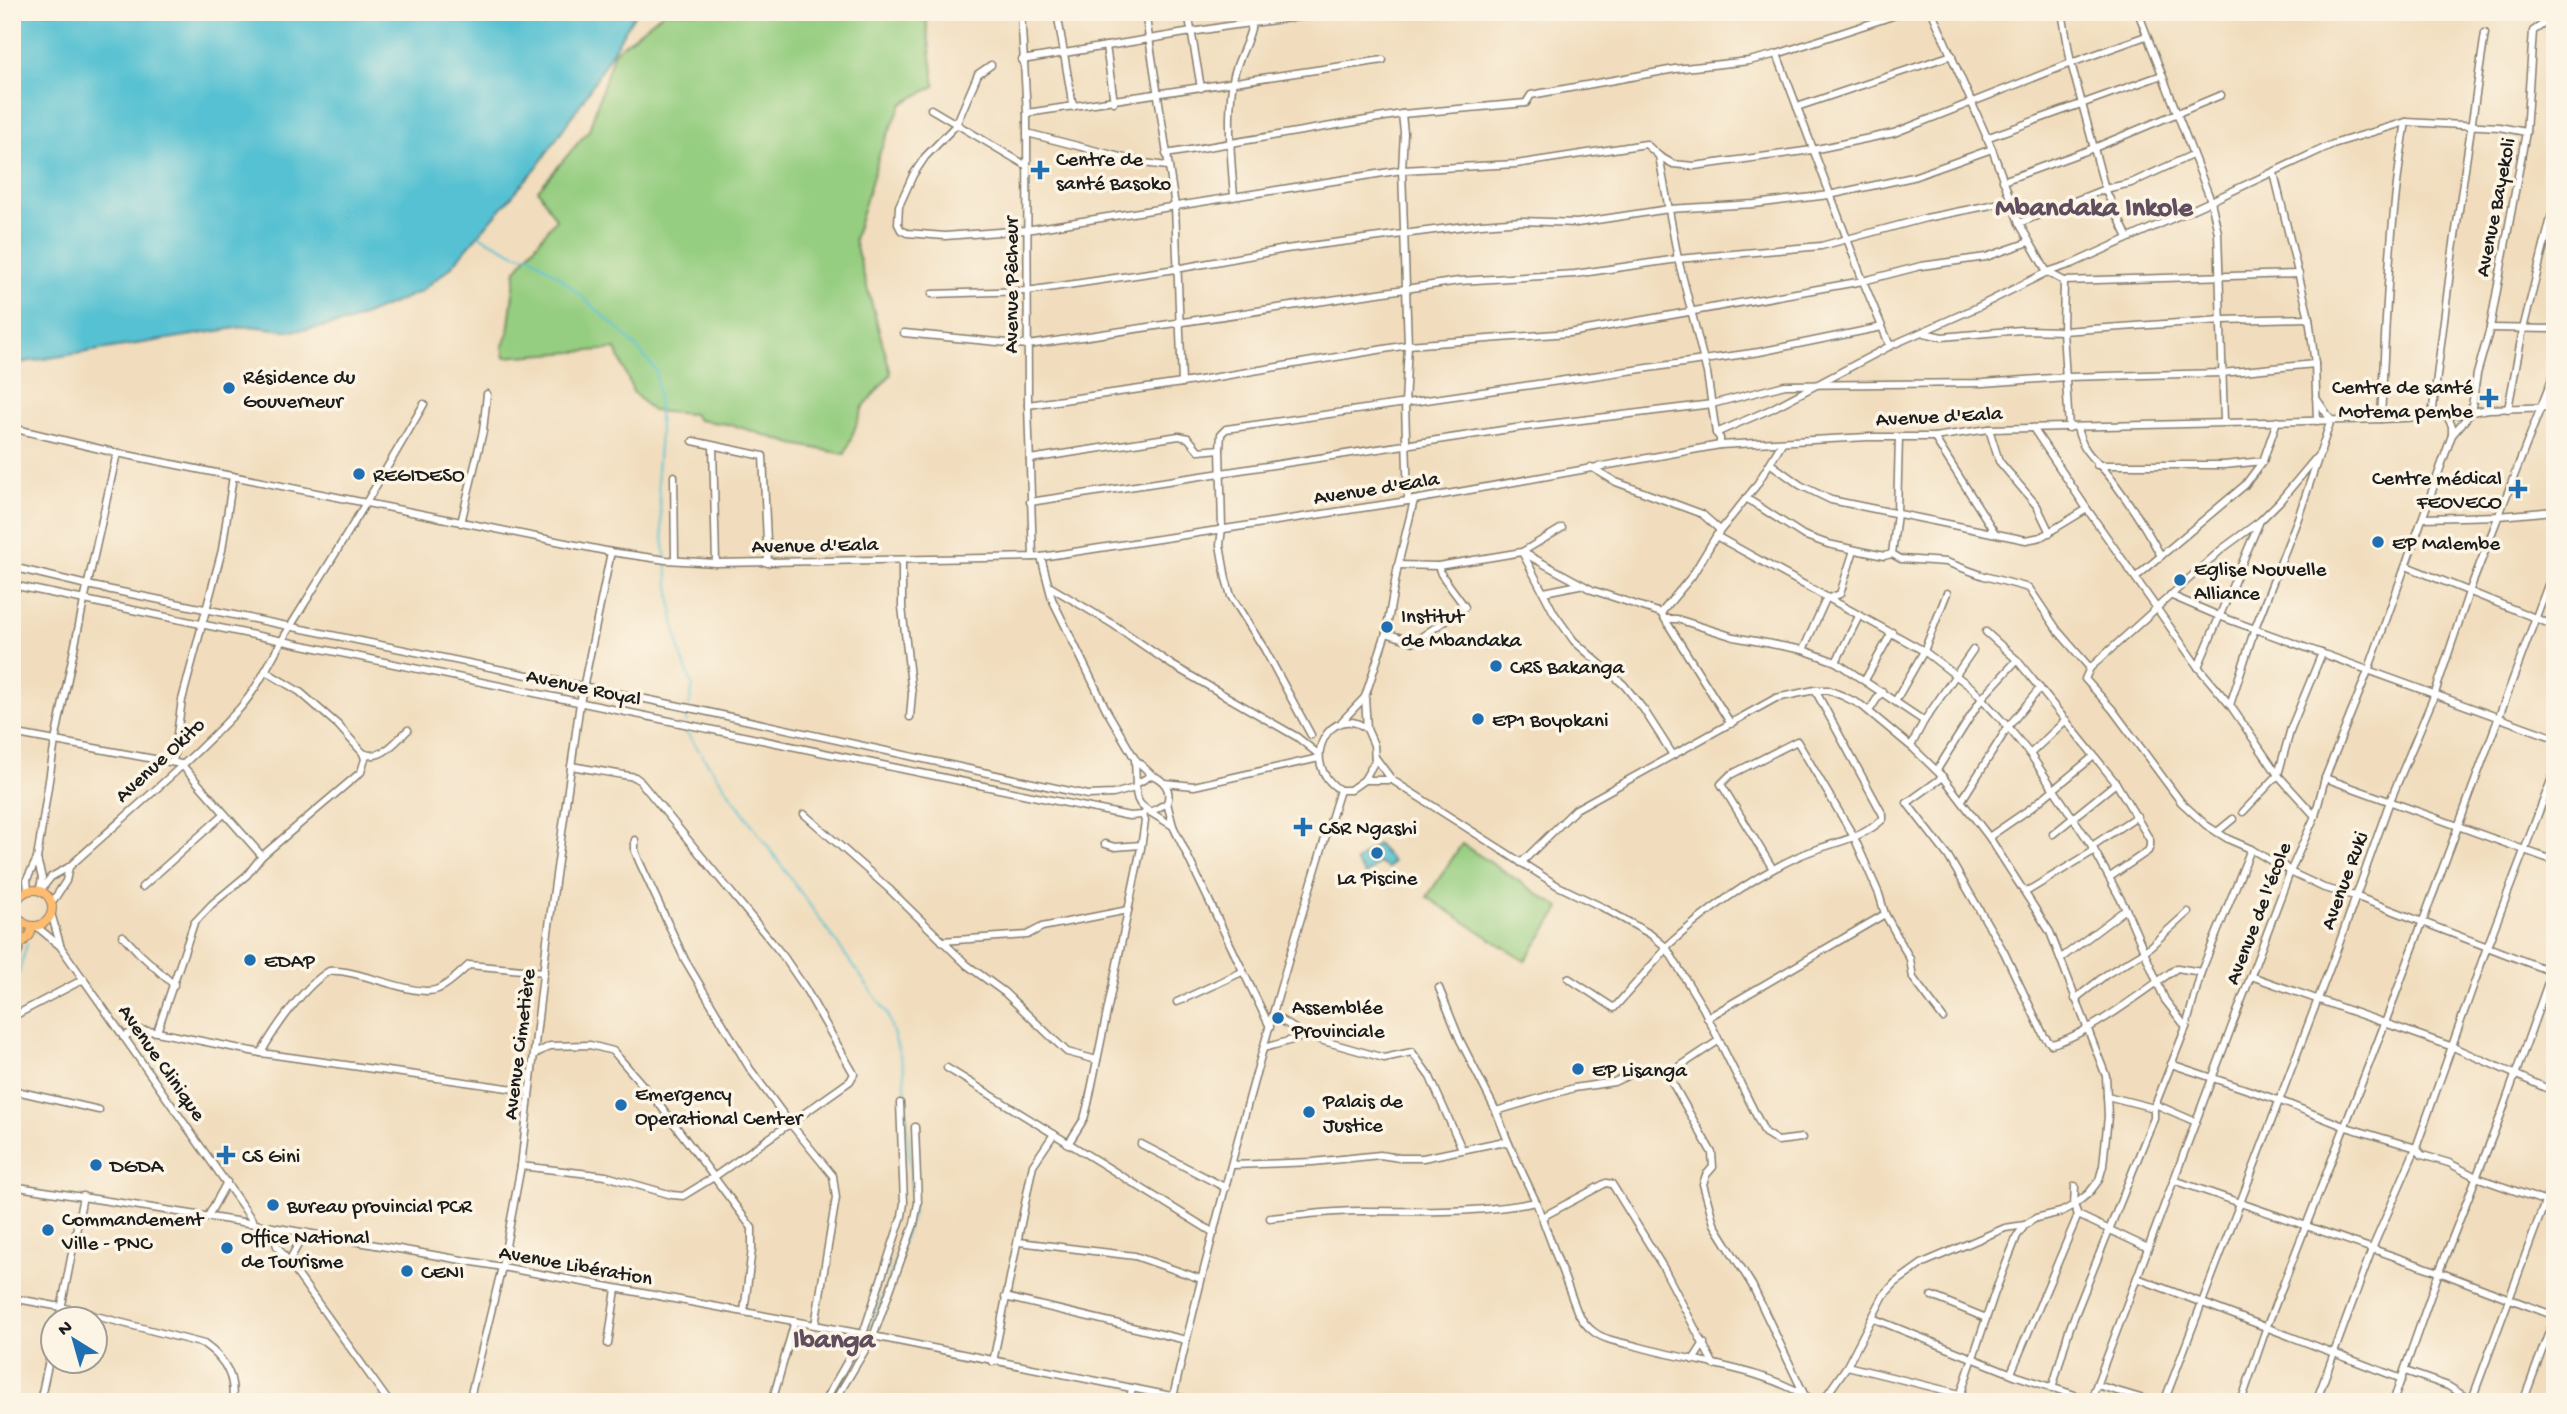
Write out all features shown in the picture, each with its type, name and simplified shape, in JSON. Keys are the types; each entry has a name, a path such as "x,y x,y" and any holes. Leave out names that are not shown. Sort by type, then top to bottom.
{"main road":[{"path":"12,974 20,945 15,901 28,891 39,891 49,898 51,908 45,922 34,926 30,935 20,945"},
{"path":"17,917 34,926"}],"street":[{"name":"Avenue Pêcheur","path":"1021,12 1027,113 1028,405 1033,557"},
{"path":"1057,12 1073,107"},
{"path":"1145,12 1175,206 1182,383"},
{"path":"1188,12 1201,88"},
{"path":"1022,60 1252,23 1339,12"},
{"path":"1166,154 1402,114 1526,103 1531,95 1675,69 1749,61 1905,12"},
{"path":"1931,12 1992,149 2020,223 2048,272 2064,281 2299,274"},
{"path":"2062,12 2071,63 2105,189 2128,237"},
{"path":"2138,12 2211,201 2218,233 2224,421"},
{"name":"Avenue Bayekoli","path":"2471,413 2477,374 2490,328 2526,132 2533,31 2555,16"},
{"path":"1234,197 1230,142 1232,83 1237,61 1250,35 1252,23"},
{"path":"2432,415 2485,33"},
{"path":"990,65 978,74 956,125 925,157 914,175 899,205 898,224 901,230 907,233 962,236 1026,230 1402,170 1516,164 1646,144 1673,164 1694,166 1812,150 1894,134 2146,36"},
{"path":"1106,46 1114,102"},
{"path":"1777,54 1829,195 1891,346"},
{"path":"1797,107 1952,55"},
{"path":"1027,113 1383,60"},
{"path":"1986,138 2162,75"},
{"path":"2003,181 2094,148 2221,95"},
{"path":"931,109 1027,166"},
{"path":"1049,586 1114,625 1172,665 1297,737 1319,756 1327,777 1340,790 1350,790 1364,780 1373,767 1375,757 1374,745 1367,729 1365,697 1386,633 1411,501 1405,404 1408,345 1402,114"},
{"path":"1716,433 1821,385 1891,346 2048,272 2072,264 2333,144 2406,122 2499,127 2526,132"},
{"path":"2381,419 2390,243 2406,122"},
{"path":"1027,133 1144,163 1167,166"},
{"path":"932,294 1027,291 1405,232 1508,222 1577,223 1670,209 1754,204 1829,195 1913,177 1992,149"},
{"path":"2020,223 2105,189 2131,183 2192,155"},
{"path":"1659,156 1678,259 1707,373 1720,445"},
{"path":"2274,173 2309,317 2315,364 2317,421"},
{"path":"904,333 1028,345 1459,281 1575,274 1678,259 1821,246 1926,218 2011,201"},
{"path":"2508,409 2523,328 2552,233 2555,202"},
{"path":"1028,405 1182,383 1408,345 1569,332 1863,281 1921,266 1986,257 2029,242"},
{"path":"2064,281 2063,331 2073,428 2081,444 2110,477 2144,526 2161,556"},
{"path":"1922,332 1942,337 2021,330 2063,331 2309,317"},
{"path":"1311,735 1265,650 1231,596 1220,545 1220,449 1221,434 1226,429 1759,352 1882,327"},
{"path":"2490,328 2555,329"},
{"path":"1030,502 1516,428 1712,404 1785,385 1905,386 2067,377 2222,373 2315,364"},
{"name":"Avenue Ruki","path":"2164,1402 2390,801 2434,696 2469,592 2555,371"},
{"path":"461,523 483,431 487,394"},
{"path":"2230,705 2255,628 2331,420 2316,398"},
{"path":"281,641 367,503 424,404"},
{"name":"Avenue d'Eala","path":"12,428 117,453 611,552 653,559 768,563 1041,557 1411,501 1720,445 1782,443 1825,438 1934,437 1989,429 2447,416 2489,409 2555,407"},
{"path":"2452,435 2471,413"},
{"path":"2447,416 2452,426 2452,435"},
{"path":"2136,577 2236,493 2263,461 2277,421"},
{"path":"2033,428 2198,667 2230,705 2278,775 2315,816"},
{"path":"1989,429 1999,461 2036,506 2050,533"},
{"name":"Avenue de l'école","path":"2090,1401 2290,872 2315,816 2325,778 2368,671 2452,435"},
{"path":"1030,459 1179,436 1188,438 1199,451 1220,449"},
{"path":"1892,554 1897,514 1899,437"},
{"path":"1934,437 1995,533"},
{"path":"692,441 763,456 768,563"},
{"path":"1664,616 1718,533 1771,464 1782,443"},
{"path":"713,446 716,563"},
{"path":"2321,452 2260,521 2222,549 2170,595 2090,668 2085,679 2112,709 2181,802 2217,832 2271,861 2281,863 2290,872 2324,888 2355,896 2553,972"},
{"path":"28,891 27,879 37,859 55,741 117,453"},
{"path":"2097,465 2224,465 2263,461"},
{"path":"1771,464 1800,485 1831,500 2034,540 2087,509"},
{"path":"1591,467 1616,482 1702,514 1718,533 1826,599 1924,651 1957,675 1982,698 2029,754 2092,846 2126,909 2172,1011 2186,1027"},
{"path":"177,763 182,700 222,550 233,476"},
{"path":"672,560 674,476"},
{"path":"1746,498 1803,535 1828,544 1884,556 1892,554 1901,559 1946,562 2029,588 2058,631 2090,668"},
{"path":"2423,518 2555,511"},
{"path":"2198,667 2260,521"},
{"path":"1398,565 1438,566 1522,552 1562,528"},
{"path":"1803,650 1826,599 1840,594 1854,550"},
{"name":"Avenue Cimetière","path":"469,1402 502,1268 521,1166 580,703 611,552"},
{"path":"1522,552 1579,585 1664,616 1734,637 1803,650 1836,662 1924,721"},
{"path":"1522,552 1554,613 1574,641 1624,685 1644,709 1673,755"},
{"path":"1041,557 1052,599 1101,699 1135,759 1164,783 1177,783 1182,786"},
{"path":"902,560 902,607 912,694 910,717"},
{"path":"1386,633 1414,642 1465,607 1438,566"},
{"path":"2406,566 2555,626"},
{"path":"2241,1402 2267,1326 2346,1126 2555,566"},
{"name":"Avenue Royal","path":"12,567 1088,795 1113,794 1135,786"},
{"name":"Avenue Royal","path":"12,585 1129,816 1146,813"},
{"path":"1544,592 1579,585"},
{"path":"1896,701 1924,651 1947,593"},
{"path":"2170,595 2219,616 2434,696 2555,738"},
{"path":"1664,616 1731,724"},
{"path":"1836,662 1859,616"},
{"path":"1865,680 1892,632"},
{"path":"1986,632 2017,660 2116,783 2150,840 2148,851 2110,877"},
{"name":"Avenue Okito","path":"39,891 51,877 69,867 177,763 240,708 281,641"},
{"path":"1911,746 1924,721 1973,650"},
{"path":"2243,812 2278,775 2291,728 2322,653"},
{"path":"1937,770 1982,698 2017,660"},
{"path":"265,671 321,708 363,753 373,756 381,754"},
{"path":"1962,800 2008,727 2040,688"},
{"path":"1569,978 1614,1008 1667,947 1699,917 1773,869 1801,855 1866,832 1880,822 1883,815 1815,690"},
{"path":"1521,863 1576,809 1776,698 1828,690 1869,711 1937,770 1989,837 2050,932 2106,1076 2108,1116 2099,1180 2089,1193 2061,1212 2036,1218 2025,1225 2004,1228 1923,1263 1895,1283 1884,1295 1847,1366 1822,1402"},
{"path":"1869,711 1882,691"},
{"path":"1319,756 1324,739 1331,729 1342,722 1365,697"},
{"path":"2029,754 2066,720"},
{"path":"1342,722 1355,722 1367,729"},
{"path":"157,1032 194,923 247,875 262,856 408,730"},
{"path":"12,733 177,763 262,856"},
{"path":"1297,737 1311,735 1324,739"},
{"path":"1773,869 1721,784 1730,775 1797,741 1854,837 1885,914 1910,959 1913,978 1943,1018"},
{"path":"361,772 365,765 363,753"},
{"path":"1146,813 1157,811 1182,786 1271,771 1319,756"},
{"path":"1989,837 2094,756"},
{"path":"1375,757 1392,780 1558,886 1602,907 1650,934 1667,947 1707,1018 1765,1133 1777,1140 1802,1139"},
{"path":"1135,759 1138,803 1146,813 1173,826"},
{"path":"521,1166 606,1177 678,1196 689,1193 850,1081 854,1074 805,988 784,957 639,780 635,777 571,766"},
{"path":"2316,1402 2372,1249 2416,1148 2487,947 2555,770"},
{"path":"1135,786 1152,775"},
{"path":"1943,777 1907,803 1948,856 2004,952 2047,1041 2051,1044 2061,1042 2086,1028 2177,968 2202,972"},
{"path":"2325,778 2555,861"},
{"path":"1364,780 1392,780"},
{"path":"1164,783 1173,826 1270,1027"},
{"path":"2053,834 2116,783"},
{"path":"1201,1402 1173,1397 1200,1279 1273,1015 1340,790"},
{"path":"1068,1144 1084,1119 1146,813"},
{"path":"142,887 224,814"},
{"path":"804,814 890,889 978,975 1004,992 1067,1052 1097,1060"},
{"path":"2092,846 2137,816"},
{"path":"2217,832 2233,819"},
{"path":"635,840 639,861 685,960 750,1069 789,1122 827,1166 835,1182 836,1198 815,1325"},
{"path":"1105,844 1115,847 1141,845"},
{"path":"2026,892 2092,852 2092,846"},
{"path":"2052,1389 2069,1329 2154,1118 2155,1106 2186,1027 2202,972 2251,849"},
{"path":"37,859 42,878 39,891"},
{"name":"Avenue Okito","path":"51,908 66,881 69,867"},
{"path":"51,908 60,946"},
{"path":"2060,959 2126,909"},
{"path":"942,941 1027,934 1042,927 1128,910"},
{"path":"2075,999 2107,974 2144,952 2188,912"},
{"path":"1707,1018 1885,914"},
{"name":"Avenue Clinique","path":"34,926 60,946 256,1224"},
{"path":"123,936 174,985"},
{"path":"2393,1402 2555,964"},
{"path":"261,1053 280,1022 329,971 429,991 444,986 469,965 544,972"},
{"path":"1177,1002 1242,972"},
{"path":"2251,976 2453,1046 2555,1092"},
{"path":"12,1017 84,979"},
{"path":"1439,988 1496,1111 1505,1141 1536,1202 1577,1311 1588,1327 1603,1337 1762,1378 1804,1394 1816,1402"},
{"path":"1273,1015 1306,1036 1384,1058 1412,1052 1430,1077 1462,1149"},
{"path":"123,1037 137,1030 157,1032 261,1053 529,1091"},
{"path":"1264,1048 1306,1036"},
{"path":"537,1037 550,1046"},
{"path":"1496,1111 1574,1088 1614,1082 1642,1069 1665,1070 1682,1066 1718,1041"},
{"path":"535,1054 550,1046 590,1045 613,1051 660,1105 748,1220 753,1233 744,1312"},
{"path":"2171,1064 2416,1148 2422,1155 2555,1205"},
{"path":"947,1068 1214,1233"},
{"path":"1665,1070 1712,1153 1713,1167 1703,1184 1714,1224 1752,1285 1804,1394"},
{"path":"12,1090 99,1110"},
{"path":"2107,1096 2155,1106 2196,1122"},
{"path":"824,1402 868,1335 902,1216 904,1203 900,1103"},
{"path":"835,1402 868,1335 918,1212 915,1128"},
{"path":"993,1362 1034,1165 1054,1134"},
{"path":"1233,1165 1313,1162 1380,1155 1409,1158 1505,1141"},
{"path":"1141,1144 1226,1188"},
{"path":"2137,1278 2334,1352 2403,1375 2448,1386 2472,1401 2555,1175"},
{"path":"2174,1180 2439,1272 2555,1316 2523,1402"},
{"path":"207,1218 228,1182"},
{"path":"1542,1217 1606,1183 1612,1184 1663,1267 1714,1365"},
{"name":"Avenue Libération","path":"12,1186 256,1224 795,1321 1173,1397"},
{"path":"2075,1186 2074,1205 2078,1215 2148,1248"},
{"path":"61,1306 83,1196"},
{"path":"1270,1218 1364,1211 1410,1213 1503,1209 1536,1202"},
{"path":"2011,1373 2078,1215"},
{"path":"1847,1366 1959,1398 2011,1250 2025,1225"},
{"path":"271,1227 277,1246 386,1399 377,1402"},
{"path":"289,1261 304,1234"},
{"path":"1019,1242 1146,1259 1200,1279"},
{"path":"608,1344 616,1289"},
{"path":"1932,1296 1986,1318"},
{"path":"1005,1297 1186,1340"},
{"path":"12,1298 56,1306"},
{"path":"1872,1318 2052,1389 2090,1401"},
{"path":"108,1319 204,1344 216,1353 226,1366 232,1380 232,1402"},
{"path":"772,1402 795,1321"},
{"path":"1693,1360 1704,1343"},
{"path":"40,1402 46,1376"},
{"path":"2097,1385 2154,1402"},
{"path":"1129,1402 1132,1389"},
{"path":"42,1393 53,1402"}],"green space":[{"path":"664,12 925,12 935,86 902,104 881,149 854,240 891,374 863,407 845,454 793,444 733,425 698,420 693,414 652,411 633,392 616,349 505,357 503,346 508,333 516,270 556,219 538,190 589,130 614,52"},
{"path":"1462,844 1560,908 1525,961 1427,897"}],"water":[{"path":"12,12 636,12 585,97 537,167 450,268 420,292 349,322 317,328 291,331 249,326 12,364"},
{"name":"La Piscine","path":"1377,844 1393,862 1388,868 1379,863 1365,875 1356,862"}],"waterway":[{"path":"480,236 518,255 530,255 561,278 624,334 656,370 660,432 657,471 662,529 680,652 693,687 689,705"},
{"path":"686,722 688,711"},
{"path":"685,728 887,1013 904,1069 913,1213 869,1333"},
{"path":"12,935 12,942"},
{"path":"12,996 27,944"},
{"path":"837,1386 867,1338"}],"place":[{"name":"Centre de santé Basoko","path":"1040,170"},
{"name":"Résidence du Gouverneur","path":"229,388"},
{"name":"Centre de santé Motema pembe","path":"2489,398"},
{"name":"REGIDESO","path":"359,474"},
{"name":"Centre médical FEOVECO","path":"2518,489"},
{"name":"EP Malembe","path":"2378,542"},
{"name":"Eglise Nouvelle Alliance","path":"2180,580"},
{"name":"Institut de Mbandaka","path":"1387,627"},
{"name":"CRS Bakanga","path":"1496,666"},
{"name":"EP1 Boyokani","path":"1478,719"},
{"name":"CSR Ngashi","path":"1303,827"},
{"name":"La Piscine","path":"1377,853"},
{"name":"EDAP","path":"250,960"},
{"name":"Assemblée Provinciale","path":"1278,1018"},
{"name":"EP Lisanga","path":"1578,1069"},
{"name":"Emergency Operational Center","path":"621,1105"},
{"name":"Palais de Justice","path":"1309,1112"},
{"name":"CS Gini","path":"226,1155"},
{"name":"DGDA","path":"96,1165"},
{"name":"Bureau provincial PCR","path":"273,1205"},
{"name":"Commandement Ville - PNC","path":"48,1230"},
{"name":"Office National de Tourisme","path":"227,1248"},
{"name":"CENI","path":"407,1271"}],"district":[{"name":"Mbandaka Inkole","path":"2094,205"},
{"name":"Ibanga","path":"834,1337"}]}
